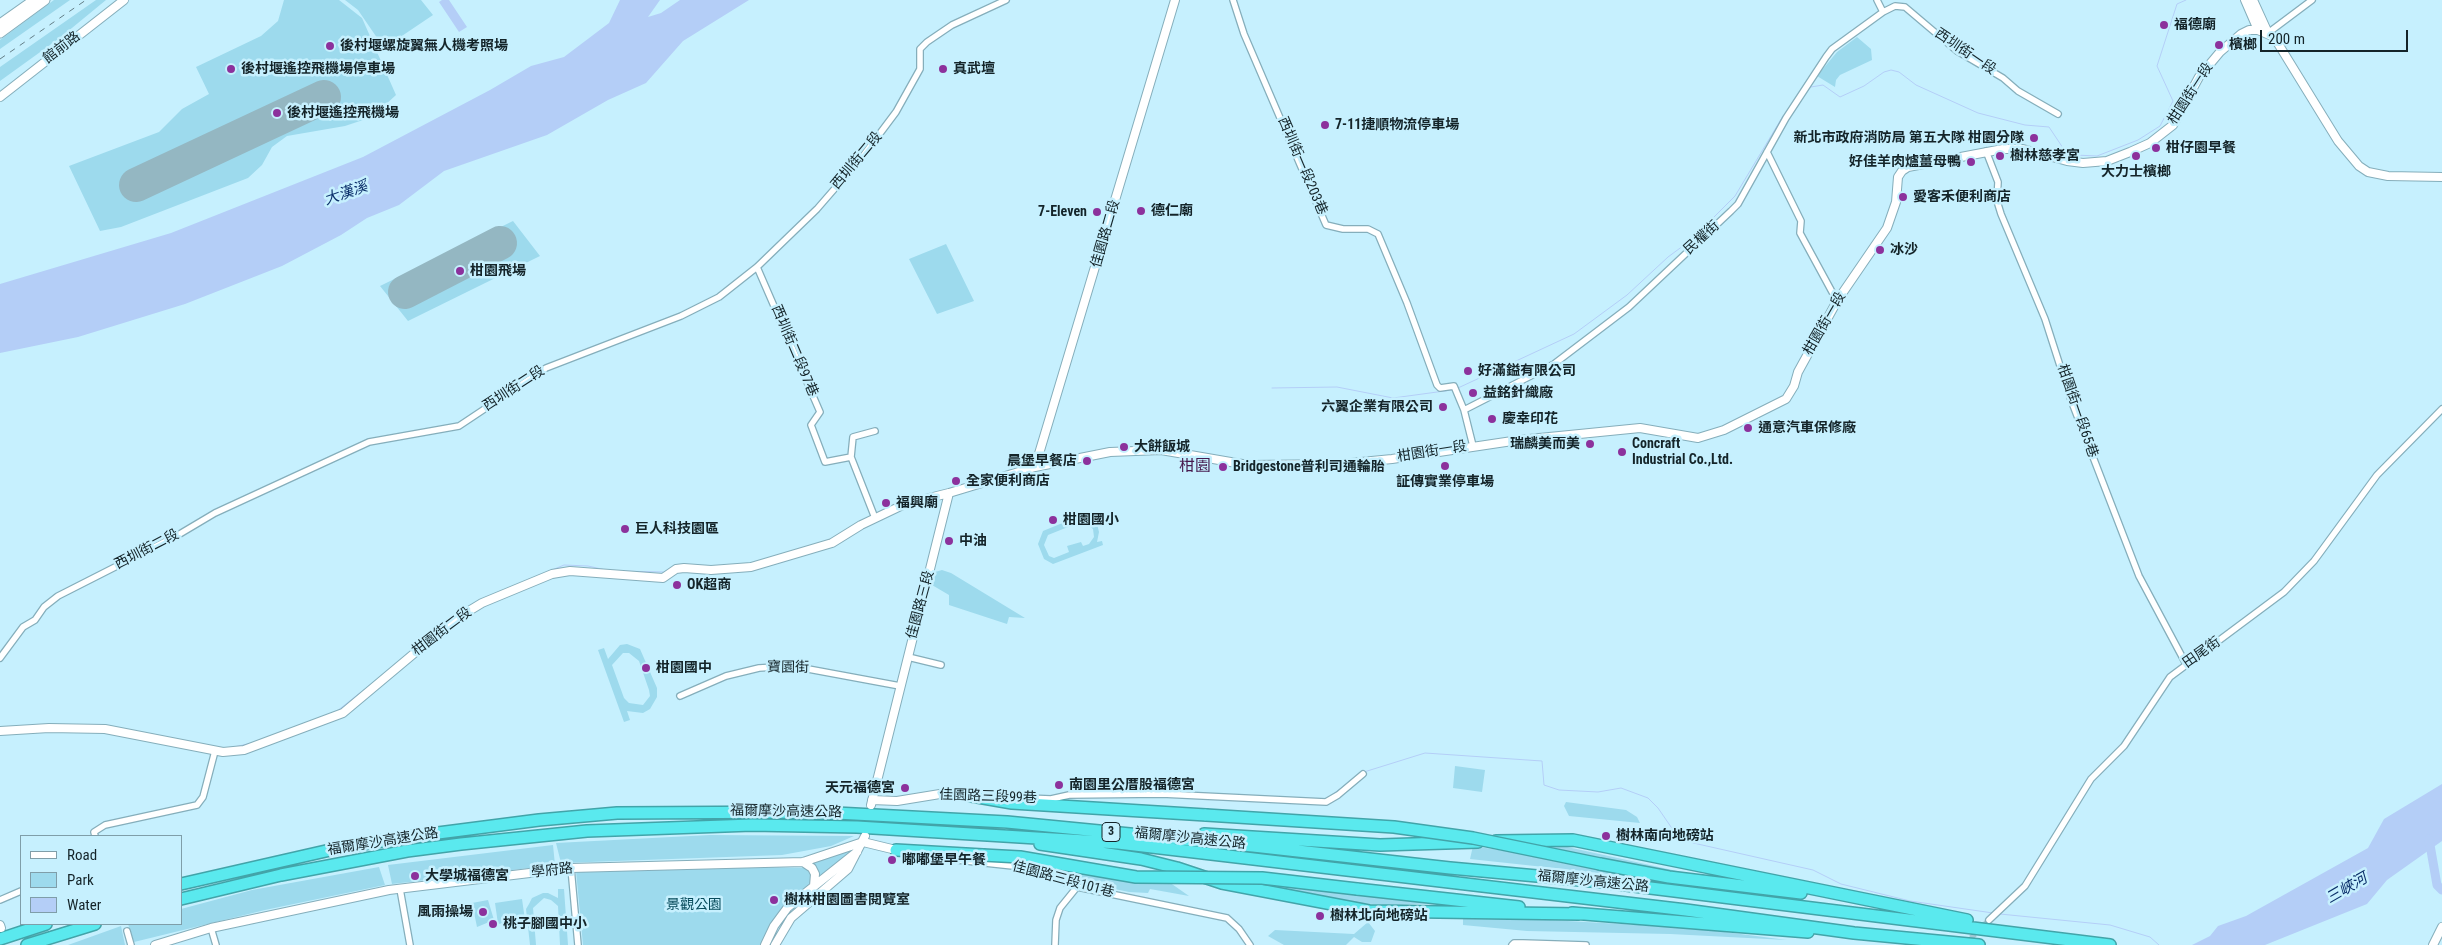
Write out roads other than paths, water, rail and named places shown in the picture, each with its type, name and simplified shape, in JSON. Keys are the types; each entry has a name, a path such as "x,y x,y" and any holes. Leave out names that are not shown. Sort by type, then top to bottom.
{"highway":[{"path":"966,795 1012,803 1394,827 1472,838 1600,864 1758,889 1867,900"},
{"name":"福爾摩沙高速公路","path":"182,884 348,846 408,836 584,815 754,811 878,814 1007,822 1602,882 2042,935 2110,945"},
{"path":"1007,822 1380,845 1521,839 1573,840 2042,935"},
{"name":"福爾摩沙高速公路","path":"182,899 272,877 407,851 587,831 752,825 857,827 1118,844 1686,910 1854,933 1979,945"},
{"path":"941,832 1141,859 1177,868 1222,883 1369,911 1579,914"},
{"path":"896,850 1020,857 1136,877 1262,878 1579,914 1788,932 1854,933"},
{"path":"0,931 39,925"},
{"path":"27,945 92,925"}],"main road":[{"path":"0,24 34,0"},
{"path":"0,33 45,0"}],"street":[{"name":"館前路","path":"0,97 124,0"},
{"name":"西圳街二段","path":"0,658 23,627 35,620 44,608 58,596 178,535 215,513 368,442 459,426 546,368 680,316 719,297 757,267 816,209 863,156 888,122 920,70 920,49 952,25 1006,0"},
{"name":"佳園路二段","path":"1036,467 1175,0"},
{"name":"西圳街一段203巷","path":"1233,0 1244,34 1326,225 1343,229 1368,229 1378,234 1407,303 1436,385 1440,388 1454,386 1464,410 1472,446"},
{"path":"1877,0 1883,12"},
{"path":"2245,0 2258,30 2274,37 2338,141 2359,166 2368,172 2388,176 2442,177"},
{"path":"2253,0 2268,33"},
{"path":"2268,33 2312,0"},
{"name":"西圳街一段","path":"1883,12 1896,6 1905,7 1957,51 2003,78 2018,91 2058,114"},
{"name":"民權街","path":"1464,410 1554,364 1629,307 1738,204 1786,118 1832,49 1883,12"},
{"name":"柑園街一段","path":"1036,467 1110,452 1155,449 1248,465 1341,464 1392,459 1472,446 1640,428 1698,438 1724,430 1786,399 1794,386 1798,372 1837,301 1887,228 1894,209 1898,177 1902,171 1908,167 1986,151 2023,149 2067,162 2083,164 2107,161 2130,152 2150,143 2173,124 2199,77 2220,52 2241,34 2250,30 2258,30"},
{"name":"柑園街一段65巷","path":"1986,151 1998,182 1997,201 2001,214 2045,319 2071,400 2124,539 2139,576 2186,664"},
{"path":"1767,152 1801,221 1800,233 1837,301"},
{"name":"西圳街二段97巷","path":"757,267 820,412 811,425 825,462 851,456"},
{"name":"田尾街","path":"1988,920 2025,886 2091,779 2124,746 2162,693 2170,677 2264,609 2284,592 2314,561 2376,475 2442,409"},
{"path":"875,431 853,437 851,456 876,518"},
{"path":"949,493 1036,467"},
{"name":"柑園街二段","path":"0,731 49,728 105,729 215,751 244,750 343,713 454,620 482,603 552,574 570,571 664,578 676,570 684,568 711,570 752,567 832,543 905,504 949,493"},
{"name":"佳園路三段","path":"872,803 949,493"},
{"path":"908,657 941,664"},
{"name":"寶園街","path":"680,696 726,676 759,668 792,666 900,686"},
{"path":"95,835 94,832 105,825 197,805 203,797 215,751"},
{"name":"佳園路三段99巷","path":"872,803 946,793 1051,799 1069,795 1162,794 1326,802 1338,795 1363,774"},
{"path":"775,945 791,918 848,869 864,839"},
{"name":"佳園路三段101巷","path":"864,839 914,856 1022,867 1077,886 1226,918 1239,928 1250,945"},
{"name":"學府路","path":"155,945 211,928 400,889 571,868 803,862 864,839"},
{"path":"765,945 774,926 788,907 858,850"},
{"path":"803,862 812,868 815,874 814,886"},
{"path":"571,868 578,945"},
{"path":"1055,945 1056,920 1060,908 1077,886"},
{"path":"400,889 410,945"},
{"path":"0,900 20,891"},
{"path":"211,928 216,945"},
{"path":"127,931 131,945"},
{"path":"2433,945 2441,933"},
{"path":"2438,945 2441,933"},
{"path":"1512,945 1514,943 1586,945"}],"water":[{"path":"449,0 467,27 459,32 439,2"},
{"name":"大漢溪","path":"620,0 660,0 648,17 661,13 680,0 749,0 683,41 646,83 608,100 547,135 444,171 399,205 367,218 341,235 282,266 185,304 78,337 0,353 0,284 171,233 363,157 490,90 531,66 564,57 609,23"},
{"name":"三峽河","path":"2442,784 2442,841 2387,880 2367,904 2265,945 2192,945 2210,936 2218,926 2246,916 2368,848 2384,819"}],"waterway":[{"path":"1811,87 1823,85 1840,97 1864,86 1884,72 1891,70 1899,72 1916,85 1978,113 2025,125 2049,127 2063,148 2075,155 2097,156 2138,140 2160,126 2173,101 2157,66 2177,4 2186,0"},
{"path":"1458,388 1574,334 1627,295 1668,257 1691,240 1735,196 1783,116"},
{"path":"1272,388 1337,387 1393,398 1452,390"},
{"path":"487,597 564,565 588,566 606,570"},
{"path":"615,571 666,572"},
{"path":"452,617 474,603"},
{"path":"282,732 337,711 384,674"},
{"path":"234,747 252,743"},
{"path":"1364,772 1425,753 1542,761 1544,785 1559,790 1598,792 1621,788 1648,798 1658,808 1680,840 1813,870 1841,884 1910,901 1993,913"},
{"path":"1328,798 1353,779"},
{"path":"1163,791 1297,798"},
{"path":"2429,839 2437,885 2442,890"},
{"path":"2000,914 2110,925 2150,937 2159,945"}],"tunnel":[{"path":"1965,944 1989,920"}],"railway":[{"path":"0,59 86,0"}],"place":[{"name":"福德廟","path":"2164,25"},
{"name":"檳榔","path":"2219,45"},
{"name":"後村堰螺旋翼無人機考照場","path":"330,46"},
{"name":"後村堰遙控飛機場停車場","path":"231,69"},
{"name":"真武壇","path":"943,69"},
{"name":"後村堰遙控飛機場","path":"277,113"},
{"name":"7-11捷順物流停車場","path":"1325,125"},
{"name":"新北市政府消防局 第五大隊 柑園分隊","path":"2034,138"},
{"name":"柑仔園早餐","path":"2156,148"},
{"name":"樹林慈孝宮","path":"2000,156"},
{"name":"大力士檳榔","path":"2136,156"},
{"name":"好佳羊肉爐薑母鴨","path":"1971,162"},
{"name":"愛客禾便利商店","path":"1903,197"},
{"name":"德仁廟","path":"1141,211"},
{"name":"7-Eleven","path":"1097,212"},
{"name":"冰沙","path":"1880,250"},
{"name":"柑園飛場","path":"460,271"},
{"name":"好滿鎰有限公司","path":"1468,371"},
{"name":"益銘針織廠","path":"1473,393"},
{"name":"六翼企業有限公司","path":"1443,407"},
{"name":"慶幸印花","path":"1492,419"},
{"name":"通意汽車保修廠","path":"1748,428"},
{"name":"瑞麟美而美","path":"1590,444"},
{"name":"大餅飯城","path":"1124,447"},
{"name":"Concraft Industrial Co.,Ltd.","path":"1622,452"},
{"name":"晨堡早餐店","path":"1087,461"},
{"name":"証傳實業停車場","path":"1445,466"},
{"name":"Bridgestone普利司通輪胎","path":"1223,467"},
{"name":"全家便利商店","path":"956,481"},
{"name":"福興廟","path":"886,503"},
{"name":"柑園國小","path":"1053,520"},
{"name":"巨人科技園區","path":"625,529"},
{"name":"中油","path":"949,541"},
{"name":"OK超商","path":"677,585"},
{"name":"柑園國中","path":"646,668"},
{"name":"南園里公厝股福德宮","path":"1059,785"},
{"name":"天元福德宮","path":"905,788"},
{"name":"樹林南向地磅站","path":"1606,836"},
{"name":"嘟嘟堡早午餐","path":"892,860"},
{"name":"大學城福德宮","path":"415,876"},
{"name":"樹林柑園圖書閱覽室","path":"774,900"},
{"name":"風雨操場","path":"483,912"},
{"name":"樹林北向地磅站","path":"1320,916"},
{"name":"桃子腳國中小","path":"493,924"}],"district":[{"name":"柑園","path":"1195,467"}],"park label":[{"name":"景觀公園","path":"694,905"}]}
